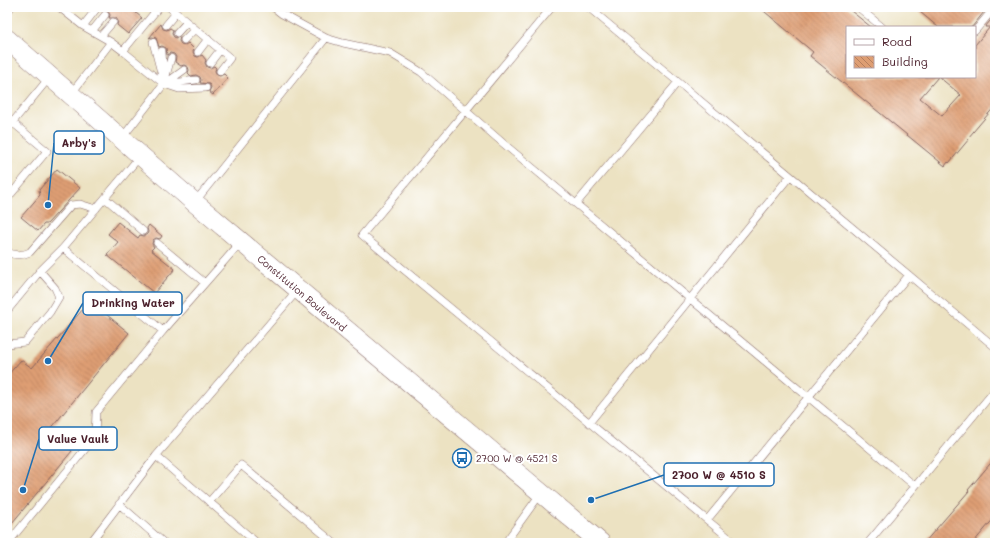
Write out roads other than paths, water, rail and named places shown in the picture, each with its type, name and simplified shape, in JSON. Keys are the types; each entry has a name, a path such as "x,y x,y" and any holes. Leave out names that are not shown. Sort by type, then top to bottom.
{"main road":[{"name":"Constitution Boulevard","path":"7,39 195,203 601,543"}],"lane":[{"path":"7,12 11,7"},
{"path":"59,7 83,26 111,42 164,84 179,89 206,88"},
{"path":"123,51 159,7"},
{"path":"169,7 230,58 220,71"},
{"path":"273,7 282,14 326,38 390,53 420,72 915,486"},
{"path":"552,7 362,235 735,543"},
{"path":"588,7 995,347"},
{"path":"858,7 881,26"},
{"path":"976,30 995,7"},
{"path":"83,26 97,8"},
{"path":"166,25 176,13"},
{"path":"92,31 105,15"},
{"path":"101,36 113,22"},
{"path":"177,33 187,22"},
{"path":"184,40 195,28"},
{"path":"195,203 326,38"},
{"path":"198,52 208,39"},
{"path":"71,94 111,42"},
{"path":"153,42 164,84"},
{"path":"210,63 220,50"},
{"path":"162,51 164,84"},
{"path":"164,84 171,58"},
{"path":"122,138 164,84 184,70"},
{"path":"7,129 51,76"},
{"path":"164,84 196,80"},
{"path":"576,204 678,82"},
{"path":"7,199 47,151 12,122"},
{"path":"7,310 40,271 63,248 141,155"},
{"path":"589,423 790,176"},
{"path":"105,198 144,231"},
{"path":"7,252 22,256 30,252 71,205 77,204 96,209"},
{"path":"8,543 95,437 96,412 241,241"},
{"path":"157,243 205,284"},
{"path":"63,248 163,332"},
{"path":"7,344 25,342 50,312 59,297 55,288 40,271"},
{"path":"707,520 909,275"},
{"path":"90,543 156,456 298,290"},
{"path":"868,543 995,390"},
{"path":"156,456 257,543"},
{"path":"209,502 241,465 334,543"},
{"path":"505,543 542,493"},
{"path":"119,504 164,543"}],"place":[{"name":"Arby's","path":"48,205"},
{"name":"Drinking Water","path":"48,361"},
{"name":"2700 W @ 4521 S","path":"462,458"},
{"name":"Value Vault","path":"23,490"},
{"name":"2700 W @ 4510 S","path":"591,500"}]}
